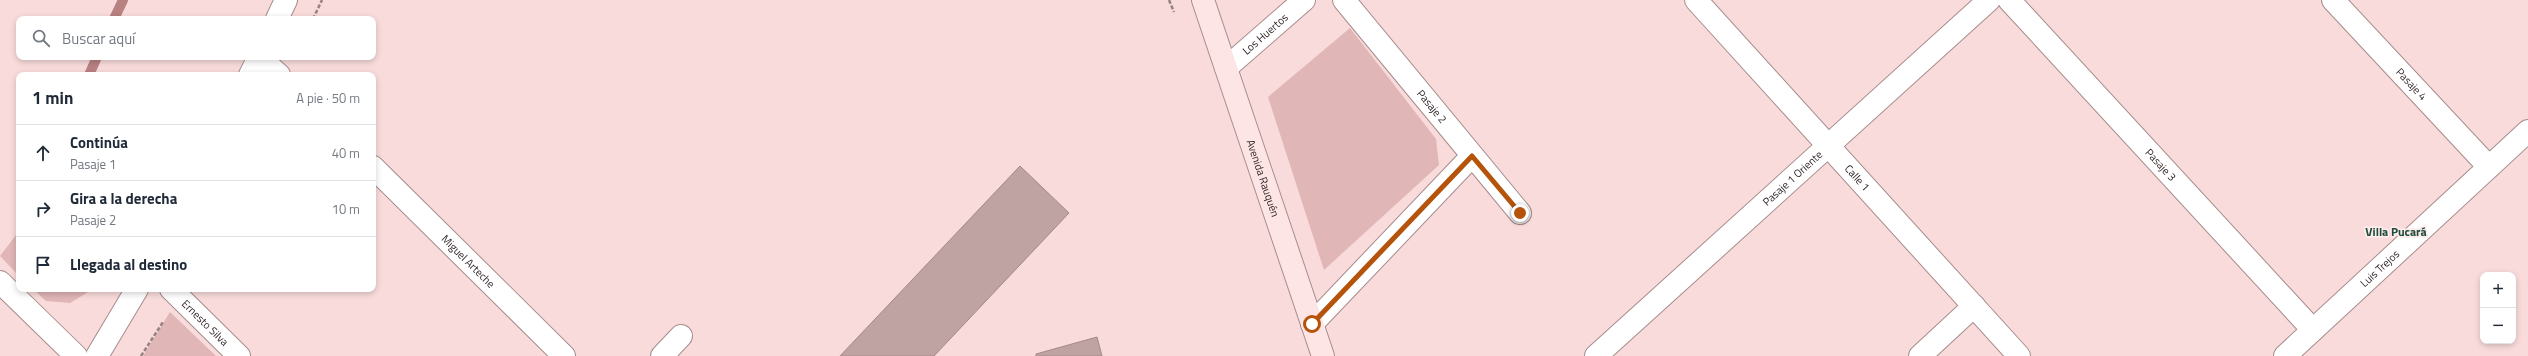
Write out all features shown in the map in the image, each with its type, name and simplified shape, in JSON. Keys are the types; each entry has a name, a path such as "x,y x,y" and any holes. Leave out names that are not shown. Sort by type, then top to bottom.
{"main road":[{"name":"Avenida Rauquén","path":"1203,0 1324,356"}],"street":[{"path":"278,16 286,0"},
{"name":"Los Huertos","path":"1226,68 1304,0"},
{"name":"Pasaje 2","path":"1344,0 1520,213"},
{"name":"Calle 1","path":"1696,0 2019,356"},
{"name":"Pasaje 1 Oriente","path":"1596,356 1989,0"},
{"name":"Pasaje 3","path":"2009,0 2313,330"},
{"name":"Pasaje 4","path":"2333,0 2489,167"},
{"path":"252,72 258,60"},
{"path":"262,60 276,72"},
{"name":"Luis Trejos","path":"2285,356 2528,131"},
{"path":"1312,324 1472,156"},
{"name":"Miguel Arteche","path":"376,170 564,356"},
{"path":"0,282 76,356"},
{"path":"97,356 134,292"},
{"name":"Ernesto Silva","path":"174,292 239,356"},
{"path":"1920,356 1974,306"},
{"path":"662,356 681,336"}],"path":[{"path":"314,16 322,0"}],"shaded area":[{"path":"1350,28 1436,139 1439,165 1324,270 1268,97"},
{"path":"16,235 16,273 0,256"},
{"path":"36,292 88,292 70,303 46,301"},
{"path":"170,312 216,356 143,356"}],"building":[{"path":"1020,166 1069,213 934,356 840,356"},
{"path":"1097,337 1102,356 1036,356 1036,354"}],"waterway":[{"path":"115,16 123,0"},
{"path":"90,72 96,60"}],"district":[{"name":"Villa Pucará","path":"2396,232"}],"route":[{"path":"1312,324 1472,156 1520,213"}]}
